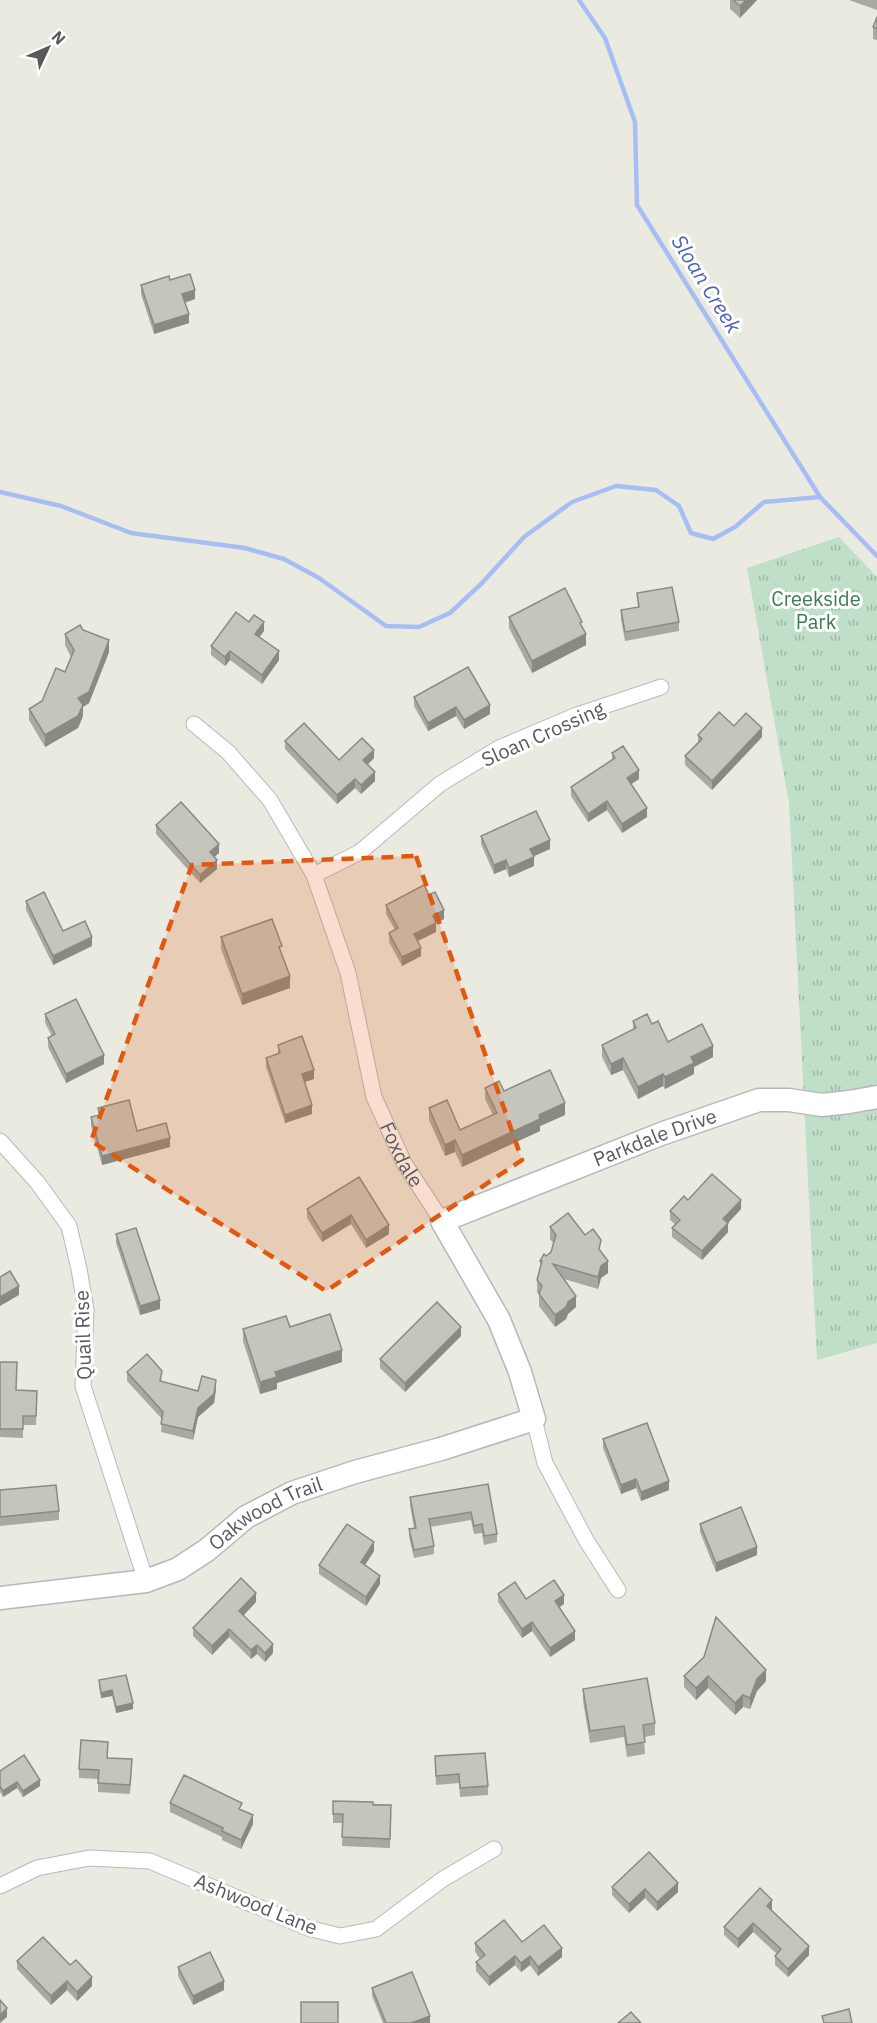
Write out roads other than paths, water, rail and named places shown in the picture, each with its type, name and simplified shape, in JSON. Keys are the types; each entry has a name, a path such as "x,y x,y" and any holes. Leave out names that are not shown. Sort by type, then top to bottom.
{"street":[{"name":"Sloan Crossing","path":"314,875 360,852 440,784 500,748 577,715 661,687"},
{"name":"Foxdale","path":"194,724 228,752 270,800 314,875 348,973 374,1097 404,1163 442,1221 499,1320 520,1372 545,1463 586,1540 618,1590"},
{"name":"Parkdale Drive","path":"442,1221 661,1134 759,1100 789,1100 822,1105 877,1097"},
{"name":"Quail Rise","path":"0,1141 37,1182 69,1227 86,1310 83,1386 146,1581"},
{"name":"Oakwood Trail","path":"0,1598 146,1581 178,1569 207,1550 246,1517 292,1493 534,1419"},
{"name":"Ashwood Lane","path":"0,1886 37,1868 88,1858 150,1861 308,1928 340,1936 376,1929 443,1879 494,1850"}],"waterway":[{"name":"Sloan Creek","path":"579,0 605,38 635,122 637,205 820,497 877,556"},
{"path":"0,492 61,506 131,533 245,548 284,559 319,578 386,626 419,627 450,613 481,584 524,537 572,502 616,486 656,490 679,506 691,533 713,539 735,527 764,502 820,497"}],"park label":[{"name":"Creekside Park","path":"816,610"}]}
